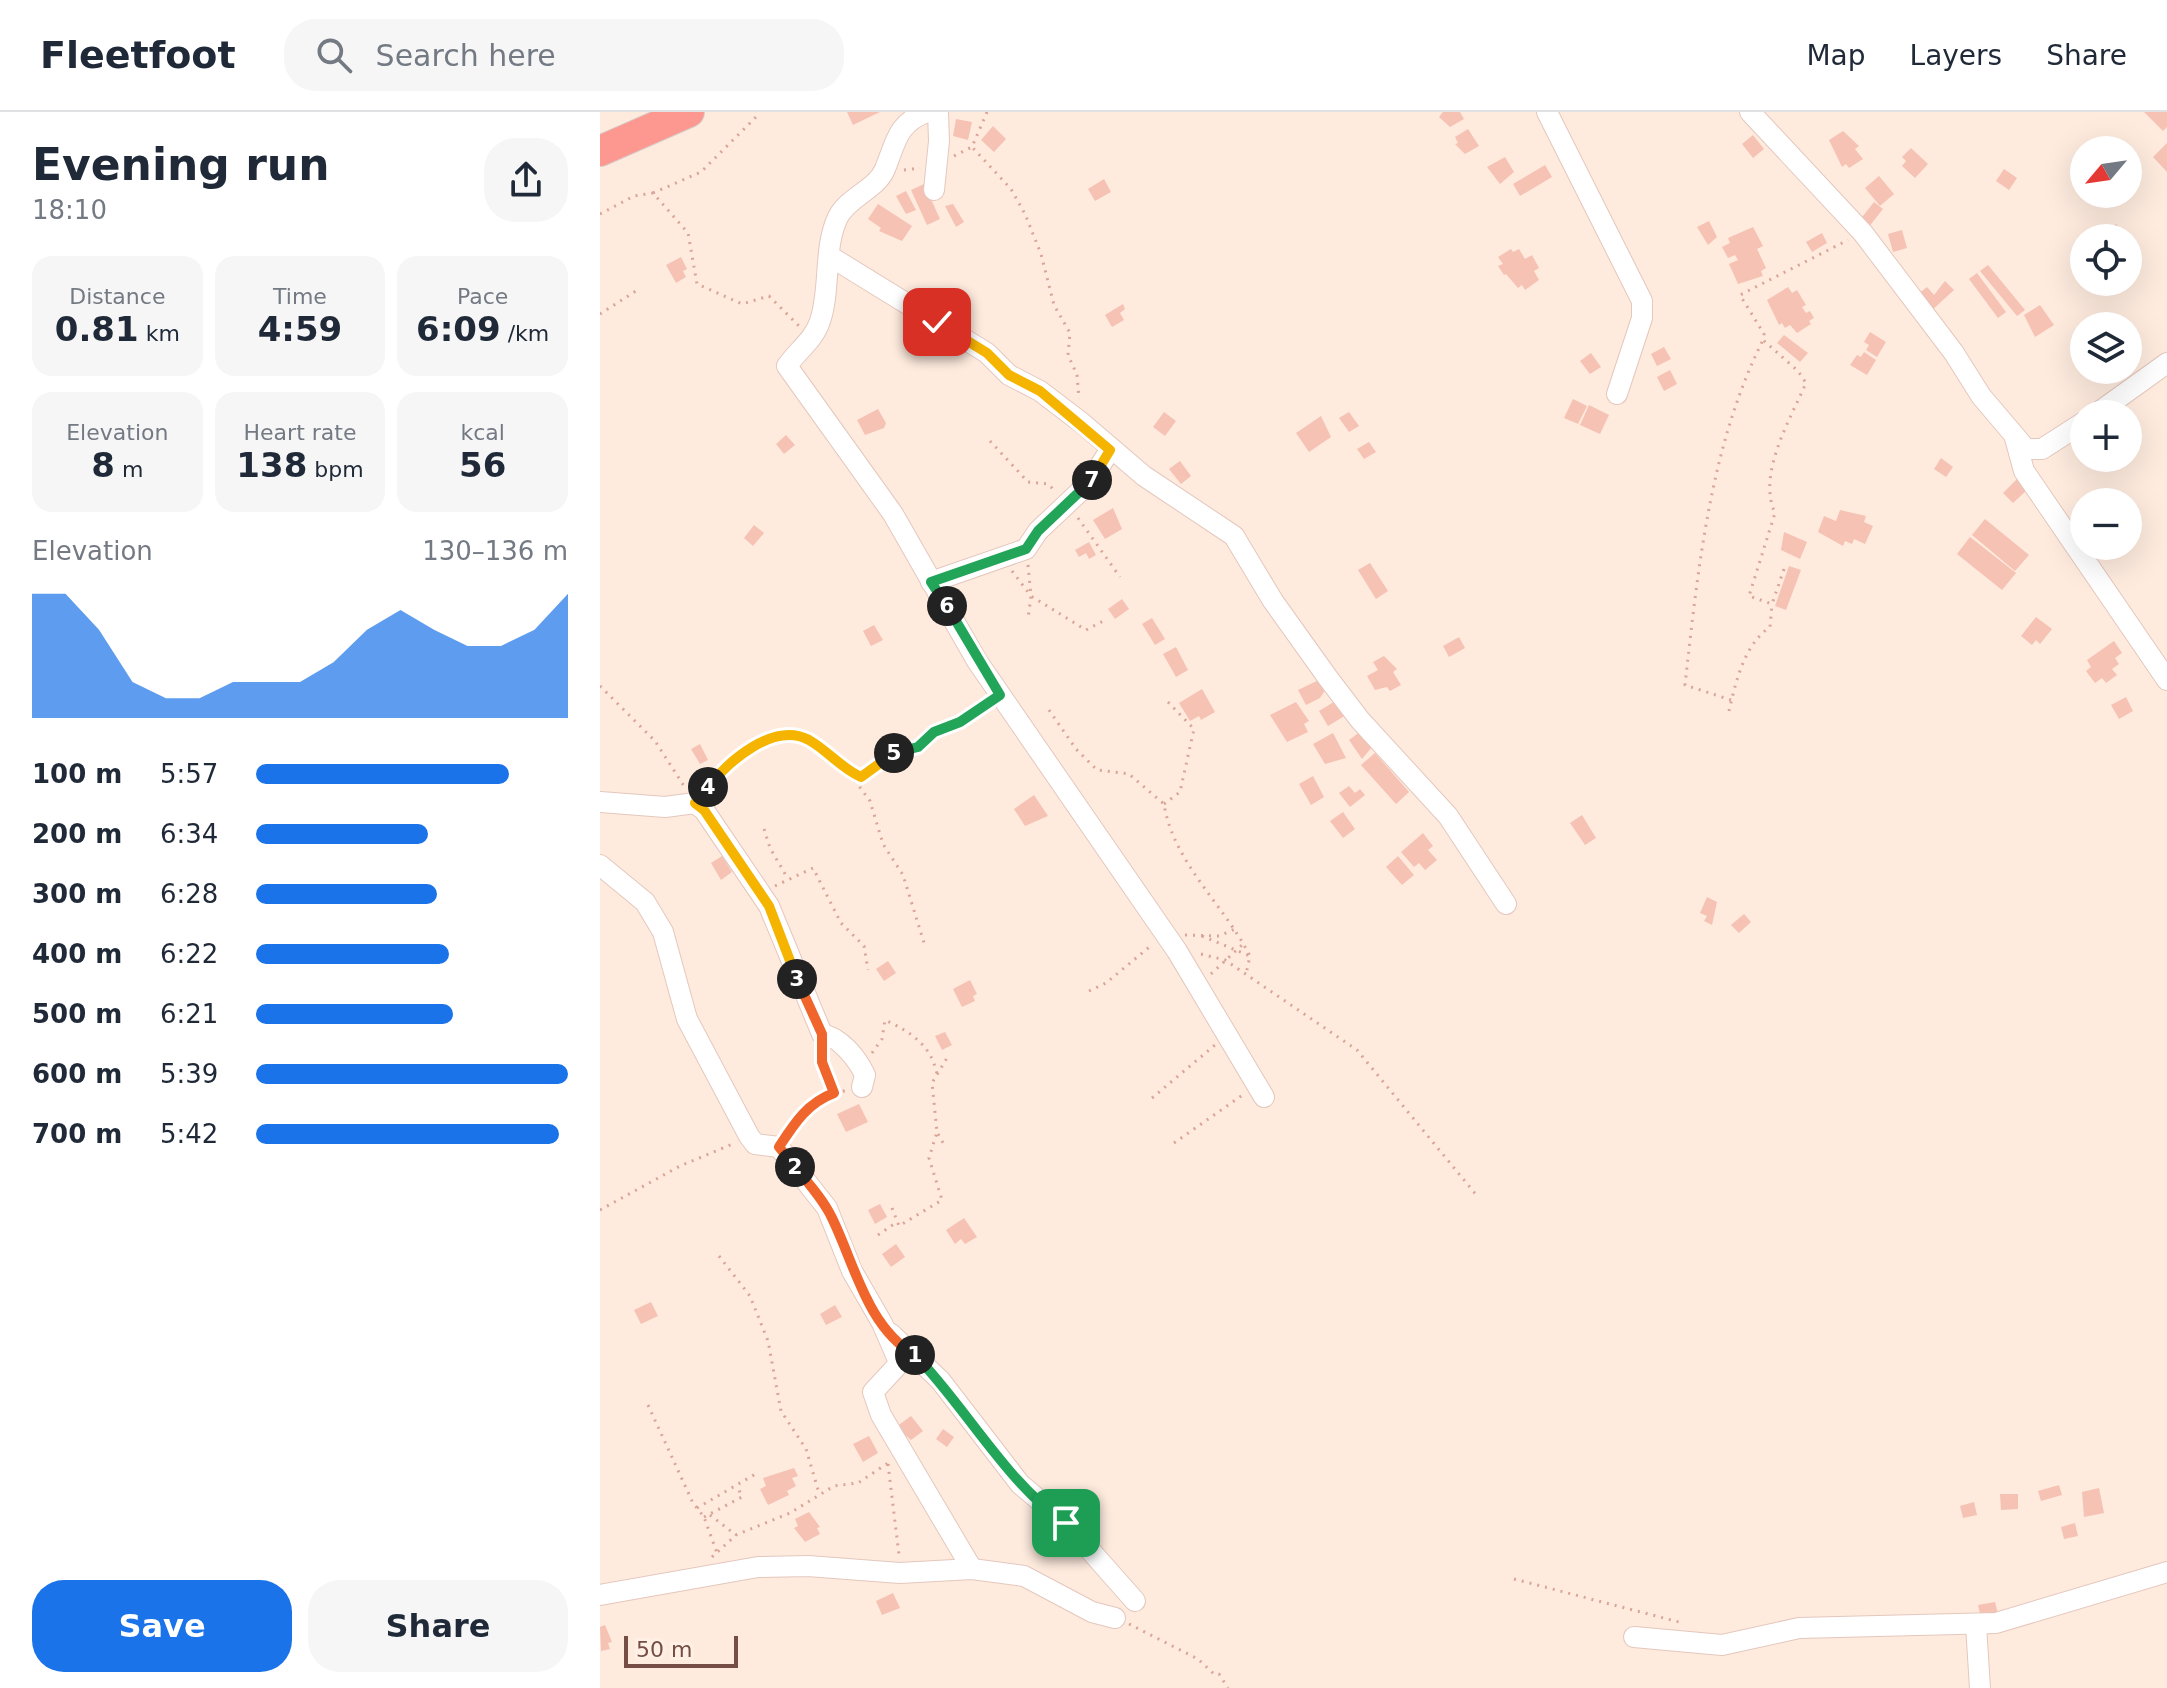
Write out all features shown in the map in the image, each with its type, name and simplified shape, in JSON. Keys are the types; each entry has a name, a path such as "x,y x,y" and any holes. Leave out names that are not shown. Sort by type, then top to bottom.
{"highway":[{"path":"600,151 689,112"}],"street":[{"path":"927,112 903,125 896,136 885,171 844,209 834,228 820,322 813,336 787,366 871,481 1000,695 1177,951 1261,1091"},
{"path":"934,190 939,141 938,112"},
{"path":"1547,112 1642,301 1642,318 1617,394"},
{"path":"1750,112 1863,233 2026,449 2035,451 2070,430"},
{"path":"831,257 987,353 1009,375 1040,391 1110,450 1234,536 1273,601 1328,678 1360,720 1448,816 1506,904"},
{"path":"2115,400 2167,363"},
{"path":"2015,438 2024,471 2167,680"},
{"path":"931,582 1026,549 1038,531 1089,483 1110,450"},
{"path":"600,802 665,807 695,803 704,810 769,906 822,1034 834,1036 863,1081"},
{"path":"600,865 645,902 663,932 687,1019 749,1136 755,1144 779,1147 827,1208 852,1271 895,1351 940,1380 1020,1484 1066,1523 1135,1601"},
{"path":"906,1360 873,1392 881,1415 972,1569"},
{"path":"600,1595 721,1573 808,1566 900,1573 972,1569 1024,1576 1092,1612 1115,1618"},
{"path":"1634,1637 1722,1645 1799,1628 1976,1625 2022,1617 2167,1572"},
{"path":"1976,1625 1980,1688"}],"path":[{"path":"600,214 634,196 653,193 701,172 756,117 755,112"},
{"path":"987,112 972,147 1011,189 1025,214 1041,254 1054,305 1070,333 1068,355 1077,375 1079,399 1069,415"},
{"path":"653,193 688,233 697,284 742,304 769,296 796,324 813,336"},
{"path":"1731,700 1685,685 1705,528 1732,412 1764,334 1740,295 1863,233"},
{"path":"600,314 639,289"},
{"path":"1763,340 1798,371 1806,383 1775,455 1769,500 1775,513 1749,596 1772,604"},
{"path":"1026,549 1031,596 1028,619"},
{"path":"1000,556 1031,596 1086,630 1107,619"},
{"path":"1729,711 1738,674 1756,637 1770,627 1772,604 1784,569"},
{"path":"600,686 655,741 695,803 719,773 766,738 805,738 848,771 861,777 874,771 890,755 918,747 934,732 960,722 1000,695"},
{"path":"1164,804 1180,792 1194,729 1166,700"},
{"path":"1049,710 1076,749 1097,770 1129,774 1164,804 1167,824 1194,872 1250,956 1246,974"},
{"path":"848,771 870,801 883,844 903,875 925,946"},
{"path":"764,829 770,848 788,879"},
{"path":"760,896 813,868 841,923 864,946 868,970"},
{"path":"1202,936 1250,956"},
{"path":"1211,974 1243,944"},
{"path":"1177,951 1225,960 1262,989 1319,1021 1357,1050 1478,1197"},
{"path":"779,1147 818,1099 863,1081 871,1054 882,1039 885,1020 902,1028 929,1049 937,1074"},
{"path":"822,1034 822,1062 834,1093"},
{"path":"1152,1098 1228,1036"},
{"path":"892,1208 899,1226 942,1200 929,1158 937,1132 932,1083 947,1058"},
{"path":"1174,1143 1261,1091"},
{"path":"937,1132 946,1148"},
{"path":"600,1210 680,1166 749,1136"},
{"path":"878,1235 897,1222"},
{"path":"719,1256 750,1296 768,1341 781,1411 806,1449 819,1493"},
{"path":"648,1405 704,1517 717,1551 721,1573"},
{"path":"695,1578 717,1551 736,1535 790,1513 834,1486 858,1483 888,1463 899,1443"},
{"path":"888,1463 900,1573"},
{"path":"697,1508 759,1472"},
{"path":"704,1517 742,1497 737,1484"},
{"path":"709,1515 736,1535"},
{"path":"1514,1579 1687,1624"},
{"path":"1115,1618 1198,1659 1214,1674 1219,1674 1228,1688"}],"building":[{"path":"847,112 880,112 853,125"},
{"path":"1443,112 1460,112 1464,119 1450,127 1439,117"},
{"path":"2144,112 2167,112 2167,127 2163,131"},
{"path":"956,119 972,122 968,140 953,136"},
{"path":"993,126 1006,139 994,152 981,140"},
{"path":"1468,129 1479,146 1465,154 1455,144 1458,143 1455,137"},
{"path":"1843,131 1859,146 1855,149 1863,159 1849,168 1846,164 1842,167 1829,140"},
{"path":"1753,135 1764,149 1753,158 1742,144"},
{"path":"2167,143 2167,172 2153,157"},
{"path":"1911,148 1928,164 1915,178 1902,166 1906,161 1902,157"},
{"path":"1505,157 1514,172 1500,184 1487,167"},
{"path":"1545,165 1552,177 1520,196 1513,184"},
{"path":"2004,169 2017,178 2009,190 1996,181"},
{"path":"1879,176 1894,194 1880,206 1865,188"},
{"path":"1104,179 1111,192 1095,201 1088,189"},
{"path":"924,184 940,219 927,225 911,190"},
{"path":"906,191 916,210 906,214 896,196"},
{"path":"1874,202 1883,209 1868,228 1859,221"},
{"path":"878,204 912,226 902,241 879,231 881,228 868,219"},
{"path":"953,204 964,222 956,227 945,206"},
{"path":"1709,221 1717,237 1708,245 1697,227"},
{"path":"1753,227 1763,246 1757,249 1766,268 1761,271 1763,276 1738,284 1729,264 1738,260 1735,255 1728,258 1722,247 1730,243 1728,238"},
{"path":"1902,230 1907,248 1893,252 1888,234"},
{"path":"1822,233 1827,243 1812,252 1806,242"},
{"path":"1511,249 1513,252 1519,249 1525,259 1532,255 1539,268 1534,271 1539,280 1525,290 1522,285 1518,288 1498,266 1503,264 1498,257"},
{"path":"681,257 687,269 683,271 686,277 676,283 666,265"},
{"path":"1988,265 2025,310 2017,316 1980,271"},
{"path":"1977,273 2006,312 1998,318 1969,279"},
{"path":"1945,281 1954,290 1931,311 1917,295 1927,287 1934,295"},
{"path":"1788,287 1792,293 1797,290 1806,305 1802,307 1806,313 1810,311 1814,318 1809,321 1811,324 1797,333 1790,325 1785,328 1782,323 1779,325 1767,300"},
{"path":"1123,304 1125,309 1120,313 1124,320 1112,327 1105,315"},
{"path":"2040,305 2054,325 2035,337 2024,315"},
{"path":"1870,332 1886,342 1877,357 1866,350 1869,345 1864,342"},
{"path":"1784,335 1808,353 1800,362 1777,343"},
{"path":"1664,347 1671,359 1657,366 1651,354"},
{"path":"1864,352 1876,360 1867,375 1850,365 1857,355 1861,357"},
{"path":"1591,353 1601,367 1590,374 1580,361"},
{"path":"1670,370 1677,384 1664,391 1657,377"},
{"path":"1573,399 1587,406 1578,424 1564,418"},
{"path":"1589,405 1609,415 1600,434 1580,425"},
{"path":"878,409 886,423 884,428 865,435 857,420"},
{"path":"1164,412 1176,421 1165,436 1153,427"},
{"path":"1349,412 1359,426 1349,432 1339,418"},
{"path":"1321,416 1331,437 1309,452 1296,433"},
{"path":"786,435 795,445 784,454 776,444"},
{"path":"1369,442 1376,452 1364,459 1357,449"},
{"path":"1941,458 1953,467 1946,477 1934,469"},
{"path":"1180,461 1191,476 1181,484 1169,469"},
{"path":"2018,478 2028,489 2013,503 2003,493"},
{"path":"1113,508 1122,529 1105,539 1093,520"},
{"path":"1840,510 1866,516 1864,522 1873,526 1865,544 1854,539 1852,544 1845,541 1843,546 1818,532 1824,516 1836,521"},
{"path":"1985,519 2029,555 2015,571 1972,535"},
{"path":"754,525 764,533 753,546 744,538"},
{"path":"1784,532 1807,542 1800,559 1781,550"},
{"path":"1970,537 2016,573 2002,590 1957,554"},
{"path":"1089,542 1096,555 1089,559 1086,553 1079,557 1075,550"},
{"path":"1370,563 1388,591 1376,599 1358,570"},
{"path":"1789,566 1801,570 1786,610 1775,606"},
{"path":"1122,599 1129,609 1115,619 1108,609"},
{"path":"2036,617 2052,629 2040,644 2036,640 2032,645 2021,636"},
{"path":"1152,618 1165,639 1155,645 1142,624"},
{"path":"874,625 883,640 871,646 863,631"},
{"path":"1459,637 1465,648 1449,657 1443,646"},
{"path":"2114,641 2122,653 2115,658 2119,664 2112,669 2117,675 2106,683 2102,678 2095,683 2086,671 2091,667 2087,660"},
{"path":"1176,647 1188,670 1176,677 1163,654"},
{"path":"1384,656 1397,669 1393,672 1401,685 1390,691 1387,687 1375,690 1367,676 1378,670 1373,662"},
{"path":"1323,678 1327,687 1320,698 1306,705 1298,690"},
{"path":"1202,689 1215,712 1201,720 1199,716 1190,721 1179,703"},
{"path":"2126,697 2133,711 2119,719 2111,705"},
{"path":"1337,700 1346,715 1328,726 1319,711"},
{"path":"1296,702 1309,721 1304,724 1308,732 1287,742 1270,715"},
{"path":"1361,731 1372,747 1362,759 1349,740"},
{"path":"1333,733 1346,758 1325,764 1313,744"},
{"path":"700,744 708,760 700,764 691,749"},
{"path":"1375,753 1409,792 1396,804 1361,765"},
{"path":"1313,776 1324,797 1311,805 1299,784"},
{"path":"1349,786 1355,793 1360,789 1365,795 1350,807 1339,793"},
{"path":"1034,795 1048,816 1025,826 1014,809"},
{"path":"1343,812 1355,829 1343,838 1330,821"},
{"path":"1582,815 1596,838 1585,845 1570,823"},
{"path":"1423,833 1433,846 1428,850 1437,860 1425,870 1419,863 1414,867 1401,852"},
{"path":"722,856 732,872 721,880 711,863"},
{"path":"1398,856 1414,875 1402,885 1386,867"},
{"path":"1707,897 1717,902 1712,925 1704,921 1707,916 1700,913"},
{"path":"1744,914 1751,922 1739,933 1731,925"},
{"path":"888,961 896,973 884,981 876,969"},
{"path":"970,980 977,994 973,996 975,1001 962,1007 953,989"},
{"path":"945,1032 952,1045 942,1050 935,1036"},
{"path":"859,1104 868,1122 846,1132 837,1114"},
{"path":"880,1204 887,1217 875,1224 868,1210"},
{"path":"964,1218 977,1237 965,1244 961,1239 955,1244 946,1230"},
{"path":"896,1244 905,1257 891,1267 882,1254"},
{"path":"651,1302 658,1316 641,1324 634,1310"},
{"path":"835,1305 842,1317 826,1325 820,1314"},
{"path":"911,1416 923,1431 911,1440 896,1427"},
{"path":"943,1429 954,1437 947,1447 936,1439"},
{"path":"869,1436 878,1453 863,1462 853,1444"},
{"path":"794,1468 798,1476 792,1478 796,1486 787,1491 789,1495 768,1505 760,1489 766,1486 763,1478"},
{"path":"2059,1485 2062,1495 2041,1501 2038,1491"},
{"path":"2099,1488 2104,1513 2084,1517 2082,1492"},
{"path":"2000,1494 2018,1494 2018,1509 2001,1510"},
{"path":"1974,1502 1977,1515 1963,1518 1960,1506"},
{"path":"809,1512 820,1527 817,1528 820,1534 805,1542 794,1528 798,1526 795,1519"},
{"path":"2075,1523 2078,1536 2064,1539 2061,1527"},
{"path":"893,1593 900,1608 882,1615 876,1601"},
{"path":"1995,1602 1998,1614 1981,1618 1978,1605"},
{"path":"605,1625 612,1642 608,1643 610,1649 601,1651 600,1627"}],"route":[{"path":"937,322 987,353 1009,375 1040,391 1082,423 1110,450 1096,475 1078,496 1038,531 1026,549 931,582 1000,695 960,722 934,732 927,742 918,747 890,755 874,771 861,777 848,771 805,738 766,738 755,743 719,773 695,803 704,810 769,906 822,1034 822,1062 834,1093 818,1099 795,1121 779,1147 827,1208 852,1271 882,1323 904,1349 914,1354 940,1380 1020,1484 1066,1523"}]}
